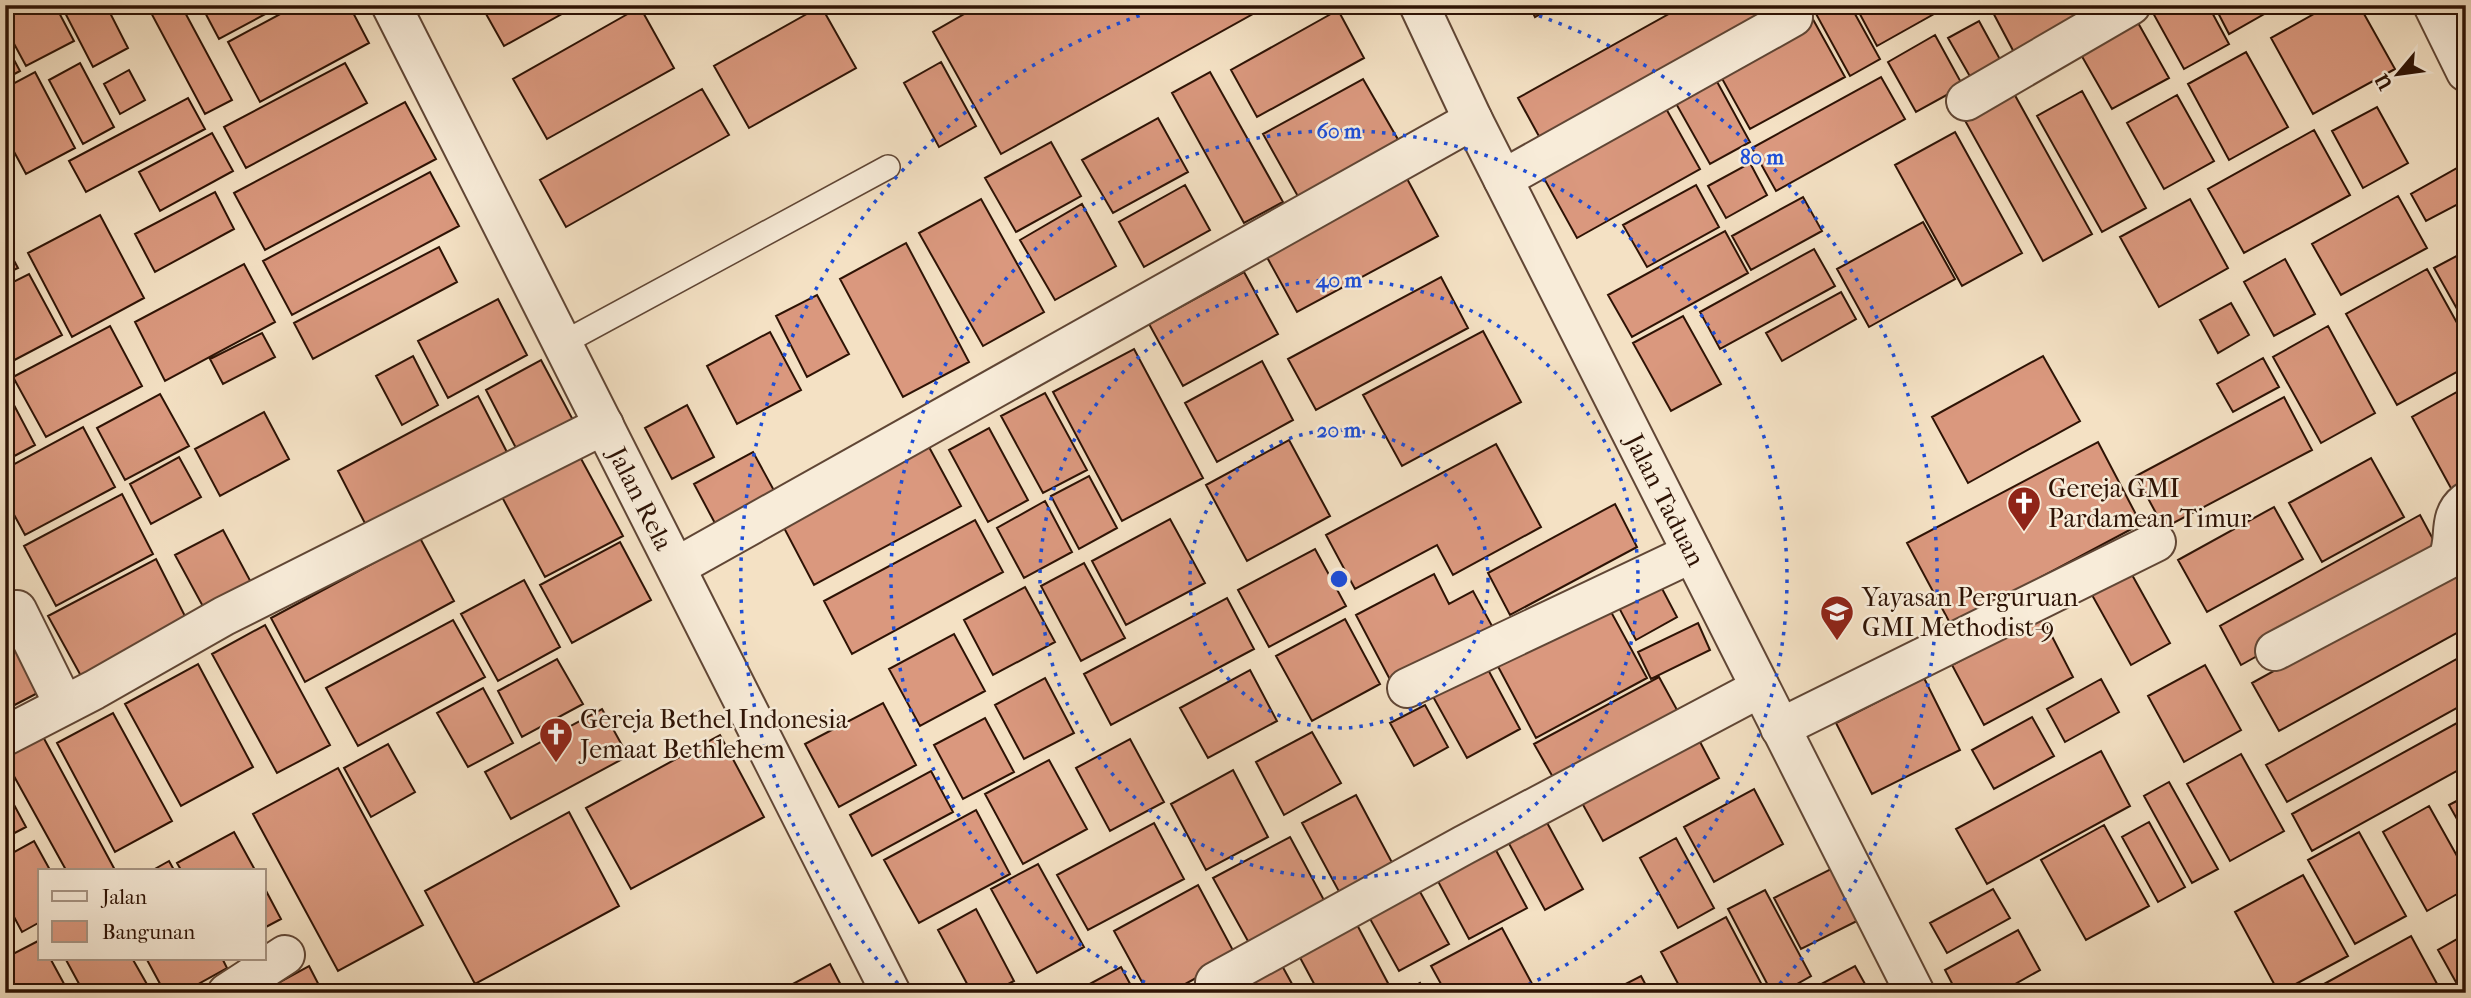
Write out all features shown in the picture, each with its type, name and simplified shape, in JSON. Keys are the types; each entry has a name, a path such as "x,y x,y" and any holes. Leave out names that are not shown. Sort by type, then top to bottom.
{"street":[{"name":"Jalan Rela","path":"391,5 891,993"},
{"name":"Jalan Taduan","path":"1419,5 1473,120 1915,993"},
{"path":"1966,101 2130,5"},
{"path":"2432,5 2466,72"},
{"path":"1503,179 1793,17"},
{"path":"676,567 1473,120"},
{"path":"5,736 224,616 604,425"},
{"path":"2275,651 2448,560 2454,515 2466,502"},
{"path":"1780,728 2156,542"},
{"path":"1407,688 1692,553"},
{"path":"17,610 64,705"},
{"path":"1216,982 1464,845 1760,688"},
{"path":"228,993 285,955"}],"lane":[{"path":"563,343 888,167"}],"building":[{"path":"5,5 55,5 74,41 26,66 5,27"},
{"path":"61,5 106,5 128,48 93,67"},
{"path":"156,5 181,5 232,100 205,114 149,9"},
{"path":"201,5 282,5 219,39"},
{"path":"297,5 349,5 369,43 260,102 228,42"},
{"path":"481,5 578,5 504,46"},
{"path":"980,5 1269,5 1001,154 933,32"},
{"path":"1529,5 1556,5 1535,17"},
{"path":"1685,5 1784,5 1541,140 1518,98"},
{"path":"1828,5 1850,5 1880,59 1850,76 1815,12"},
{"path":"1855,5 1950,5 1877,46"},
{"path":"1989,5 2101,5 2016,56"},
{"path":"2167,5 2208,5 2229,44 2184,69 2153,13"},
{"path":"2214,5 2280,5 2229,34"},
{"path":"2330,5 2359,5 2395,69 2313,114 2271,38"},
{"path":"821,6 856,68 749,128 714,66"},
{"path":"640,7 674,68 547,139 513,79"},
{"path":"1338,10 1364,58 1257,117 1231,70"},
{"path":"1810,14 1845,77 1750,129 1715,66"},
{"path":"1979,21 2002,63 1972,80 1948,38"},
{"path":"2137,21 2169,78 2112,109 2080,53"},
{"path":"1935,35 1963,86 1916,112 1888,62"},
{"path":"5,43 20,71 5,79"},
{"path":"2246,52 2288,127 2229,160 2188,84"},
{"path":"941,62 976,126 939,147 904,83"},
{"path":"80,63 114,127 83,144 49,80"},
{"path":"345,63 367,103 246,168 224,127"},
{"path":"129,70 145,100 120,114 104,84"},
{"path":"35,72 75,148 26,174 5,135 5,88"},
{"path":"1210,72 1283,202 1244,223 1172,93"},
{"path":"1881,77 1905,119 1776,191 1752,148"},
{"path":"1715,78 1750,142 1710,164 1674,100"},
{"path":"1363,79 1400,143 1300,200 1263,134"},
{"path":"702,89 729,135 566,227 540,180"},
{"path":"2012,90 2092,234 2043,261 1963,117"},
{"path":"2082,91 2146,208 2102,232 2037,116"},
{"path":"2177,95 2214,161 2164,189 2127,123"},
{"path":"188,98 205,129 86,192 69,161"},
{"path":"405,102 436,159 265,250 234,193"},
{"path":"1664,105 1700,169 1577,238 1541,173"},
{"path":"2377,107 2408,163 2363,188 2332,131"},
{"path":"1158,118 1188,172 1113,213 1082,160"},
{"path":"2314,130 2350,195 2244,253 2208,189"},
{"path":"1955,132 2022,253 1962,286 1895,165"},
{"path":"212,133 233,171 160,211 139,172"},
{"path":"1051,142 1081,196 1016,232 985,178"},
{"path":"1750,163 1767,195 1726,218 1708,186"},
{"path":"2466,163 2466,200 2426,221 2411,194"},
{"path":"430,172 459,226 292,315 263,261"},
{"path":"1405,175 1438,236 1297,312 1263,250"},
{"path":"1185,185 1210,230 1144,267 1119,222"},
{"path":"1696,185 1719,227 1647,267 1623,225"},
{"path":"215,192 234,229 155,272 135,234"},
{"path":"2398,196 2427,248 2341,295 2312,244"},
{"path":"1803,197 1822,231 1751,270 1732,236"},
{"path":"981,199 1044,312 983,346 919,233"},
{"path":"2190,199 2228,268 2159,307 2120,237"},
{"path":"1082,204 1116,266 1055,300 1020,240"},
{"path":"100,215 144,298 72,337 28,253"},
{"path":"1923,222 1955,279 1869,327 1837,269"},
{"path":"1725,231 1748,273 1632,337 1608,295"},
{"path":"906,243 969,362 903,397 840,279"},
{"path":"5,244 18,268 5,274"},
{"path":"439,247 457,282 313,359 294,323"},
{"path":"1814,249 1835,286 1720,349 1700,312"},
{"path":"2466,251 2466,325 2434,268"},
{"path":"2285,259 2315,314 2274,336 2244,282"},
{"path":"244,264 275,322 165,381 135,322"},
{"path":"2427,269 2466,339 2466,367 2397,405 2346,314"},
{"path":"1244,272 1278,334 1183,386 1149,324"},
{"path":"29,274 62,335 5,365 5,286"},
{"path":"1441,277 1468,328 1316,410 1288,359"},
{"path":"1841,292 1856,319 1782,361 1766,333"},
{"path":"817,295 849,354 807,377 776,316"},
{"path":"498,299 527,355 448,398 418,341"},
{"path":"2231,303 2249,335 2218,353 2200,320"},
{"path":"1683,316 1721,384 1671,411 1633,343"},
{"path":"110,326 142,386 46,437 13,377"},
{"path":"2328,326 2375,413 2321,443 2273,357"},
{"path":"1483,331 1521,402 1402,466 1363,395"},
{"path":"770,332 801,390 737,424 707,366"},
{"path":"262,333 275,357 223,384 210,359"},
{"path":"1134,349 1203,478 1122,521 1053,392"},
{"path":"413,356 438,405 402,425 376,376"},
{"path":"2043,356 2080,421 1968,483 1932,417"},
{"path":"2263,358 2279,387 2233,412 2217,384"},
{"path":"541,360 573,420 517,450 486,390"},
{"path":"1262,361 1293,420 1217,462 1185,403"},
{"path":"2466,387 2466,497 2458,501 2412,417"},
{"path":"5,388 35,445 5,461"},
{"path":"1045,393 1087,470 1043,493 1001,416"},
{"path":"160,394 189,446 125,480 97,428"},
{"path":"478,396 510,458 370,533 338,471"},
{"path":"2284,397 2312,450 2164,528 2136,476"},
{"path":"687,405 714,457 672,479 645,428"},
{"path":"264,412 289,459 220,496 195,449"},
{"path":"83,427 115,487 25,535 5,498 5,469"},
{"path":"989,428 1028,500 988,522 949,450"},
{"path":"1289,440 1330,516 1247,561 1206,485"},
{"name":"Gereja GMI Pardamean Timur","path":"2098,442 2141,524 1951,625 1907,543"},
{"path":"1496,444 1541,527 1453,575 1437,545 1355,589 1326,535"},
{"path":"929,447 961,506 814,585 783,526"},
{"path":"753,452 777,496 717,527 694,484"},
{"path":"579,455 623,536 545,577 502,497"},
{"path":"179,457 201,497 151,524 130,484"},
{"path":"2371,458 2404,517 2322,562 2289,503"},
{"path":"1089,476 1117,528 1079,549 1051,496"},
{"path":"122,494 153,554 56,606 24,546"},
{"path":"1045,501 1072,552 1024,578 997,528"},
{"path":"1615,504 1637,547 1510,615 1488,573"},
{"path":"2274,507 2303,559 2207,612 2178,560"},
{"path":"2420,515 2441,554 2241,665 2220,626"},
{"path":"1170,519 1205,583 1126,625 1092,561"},
{"path":"975,520 1003,572 852,654 824,601"},
{"path":"223,530 253,586 206,612 175,555"},
{"path":"420,538 454,601 305,682 271,618"},
{"path":"620,542 651,600 572,643 540,585"},
{"path":"1315,549 1346,606 1269,647 1238,590"},
{"path":"156,559 187,620 81,676 48,616"},
{"path":"1084,563 1125,638 1081,661 1041,586"},
{"path":"2466,565 2466,628 2279,731 2252,683"},
{"path":"2131,573 2170,643 2131,665 2092,595"},
{"path":"1434,574 1449,604 1473,591 1498,637 1396,691 1356,615"},
{"path":"524,580 560,647 498,681 461,614"},
{"path":"1658,581 1677,617 1636,640 1617,604"},
{"path":"1025,587 1055,642 993,675 964,620"},
{"path":"1227,598 1254,649 1111,725 1084,674"},
{"path":"1604,599 1647,678 1536,738 1494,659"},
{"path":"5,602 51,686 5,710"},
{"path":"2042,617 2073,677 1984,725 1952,665"},
{"path":"1345,619 1380,684 1312,721 1276,656"},
{"path":"453,620 485,677 358,746 326,688"},
{"path":"1698,623 1710,650 1651,679 1638,652"},
{"path":"265,625 330,745 277,773 212,654"},
{"path":"954,634 985,691 920,726 889,669"},
{"path":"2464,655 2466,703 2287,802 2266,765"},
{"path":"557,659 583,704 522,737 498,691"},
{"path":"198,664 253,767 181,806 125,704"},
{"path":"1485,664 1520,729 1467,758 1431,693"},
{"path":"2205,665 2241,730 2184,762 2148,696"},
{"path":"1250,670 1277,721 1208,758 1180,708"},
{"path":"1659,677 1682,719 1558,786 1534,744"},
{"path":"1045,678 1074,733 1024,759 995,705"},
{"path":"1924,678 1960,750 1872,794 1836,723"},
{"path":"2101,679 2119,712 2065,742 2047,709"},
{"path":"483,688 513,743 468,767 437,713"},
{"path":"883,703 916,765 839,807 805,744"},
{"path":"1425,705 1448,747 1414,766 1390,723"},
{"name":"Gereja Bethel Indonesia Jemaat Bethlehem","path":"602,709 628,756 511,819 485,772"},
{"path":"113,713 172,821 115,852 57,743"},
{"path":"2032,717 2054,756 1994,789 1972,750"},
{"path":"985,718 1014,772 963,799 934,745"},
{"path":"2466,718 2466,766 2312,851 2292,814"},
{"path":"1312,732 1341,783 1284,815 1256,762"},
{"path":"41,733 114,869 65,869 5,760 5,753"},
{"path":"720,735 764,817 631,889 586,808"},
{"path":"1130,739 1164,802 1110,831 1076,768"},
{"path":"1699,740 1719,778 1603,841 1582,803"},
{"path":"388,744 415,792 371,817 344,768"},
{"path":"2101,751 2130,806 1987,884 1956,829"},
{"path":"2241,754 2284,831 2230,861 2187,784"},
{"path":"1049,760 1087,829 1023,864 985,794"},
{"path":"338,768 423,925 338,971 253,814"},
{"path":"1233,770 1268,837 1206,870 1171,804"},
{"path":"931,771 953,812 872,856 850,815"},
{"path":"2169,782 2218,869 2192,883 2144,796"},
{"path":"5,788 26,827 5,838"},
{"path":"1754,789 1783,844 1714,882 1684,827"},
{"path":"1356,795 1396,870 1343,899 1302,823"},
{"path":"2466,796 2466,835 2449,805"},
{"path":"2429,806 2466,872 2466,889 2427,911 2383,832"},
{"path":"976,810 1010,874 919,923 884,860"},
{"path":"569,812 619,906 475,984 425,891"},
{"path":"1545,819 1583,889 1545,910 1507,840"},
{"path":"2149,822 2185,887 2158,902 2122,837"},
{"path":"1154,823 1184,879 1088,930 1057,875"},
{"path":"2104,825 2149,906 2086,940 2041,860"},
{"path":"234,832 254,869 180,869 177,863"},
{"path":"2359,832 2406,916 2355,944 2308,860"},
{"path":"1290,837 1325,902 1249,943 1213,878"},
{"path":"1676,838 1714,908 1678,928 1640,858"},
{"path":"34,841 49,869 38,869 38,923 22,932 5,900 5,857"},
{"path":"1491,841 1527,908 1469,939 1433,872"},
{"path":"169,861 173,869 155,869"},
{"path":"1038,864 1084,947 1037,973 991,889"},
{"path":"1831,869 1857,921 1801,949 1774,898"},
{"path":"2303,875 2348,956 2279,993 2235,912"},
{"path":"1198,885 1236,956 1169,993 1148,993 1114,931"},
{"path":"1993,889 2010,918 1947,953 1930,923"},
{"path":"1419,890 1449,944 1399,971 1369,917"},
{"path":"1765,890 1811,976 1781,993 1772,993 1728,909"},
{"path":"266,891 281,919 266,927"},
{"path":"976,909 1014,981 991,993 972,993 938,930"},
{"path":"1726,917 1762,985 1748,993 1683,993 1661,952"},
{"path":"1355,921 1390,987 1380,993 1319,993 1297,952"},
{"path":"1502,928 1537,993 1446,993 1431,966"},
{"path":"2018,930 2040,970 1999,993 1957,993 1945,970"},
{"path":"2466,934 2466,993 2462,993 2438,950"},
{"path":"2411,936 2442,993 2329,993 2324,984"},
{"path":"38,941 38,960 51,960 69,993 5,993 5,958"},
{"path":"66,960 133,960 152,993 84,993"},
{"path":"147,960 223,960 227,968 182,993 165,993"},
{"path":"1280,962 1297,993 1223,993"},
{"path":"830,964 845,993 776,993"},
{"path":"309,966 323,993 269,993 267,989"},
{"path":"1855,966 1870,993 1811,993 1810,990"},
{"path":"1121,967 1135,993 1073,993"},
{"path":"1641,976 1650,993 1608,993"},
{"path":"1420,983 1425,993 1402,993"}],"place":[{"name":"Gereja GMI Pardamean Timur","path":"2024,533"},
{"name":"Yayasan Perguruan GMI Methodist-9","path":"1837,642"},
{"name":"Gereja Bethel Indonesia Jemaat Bethlehem","path":"556,764"}]}
